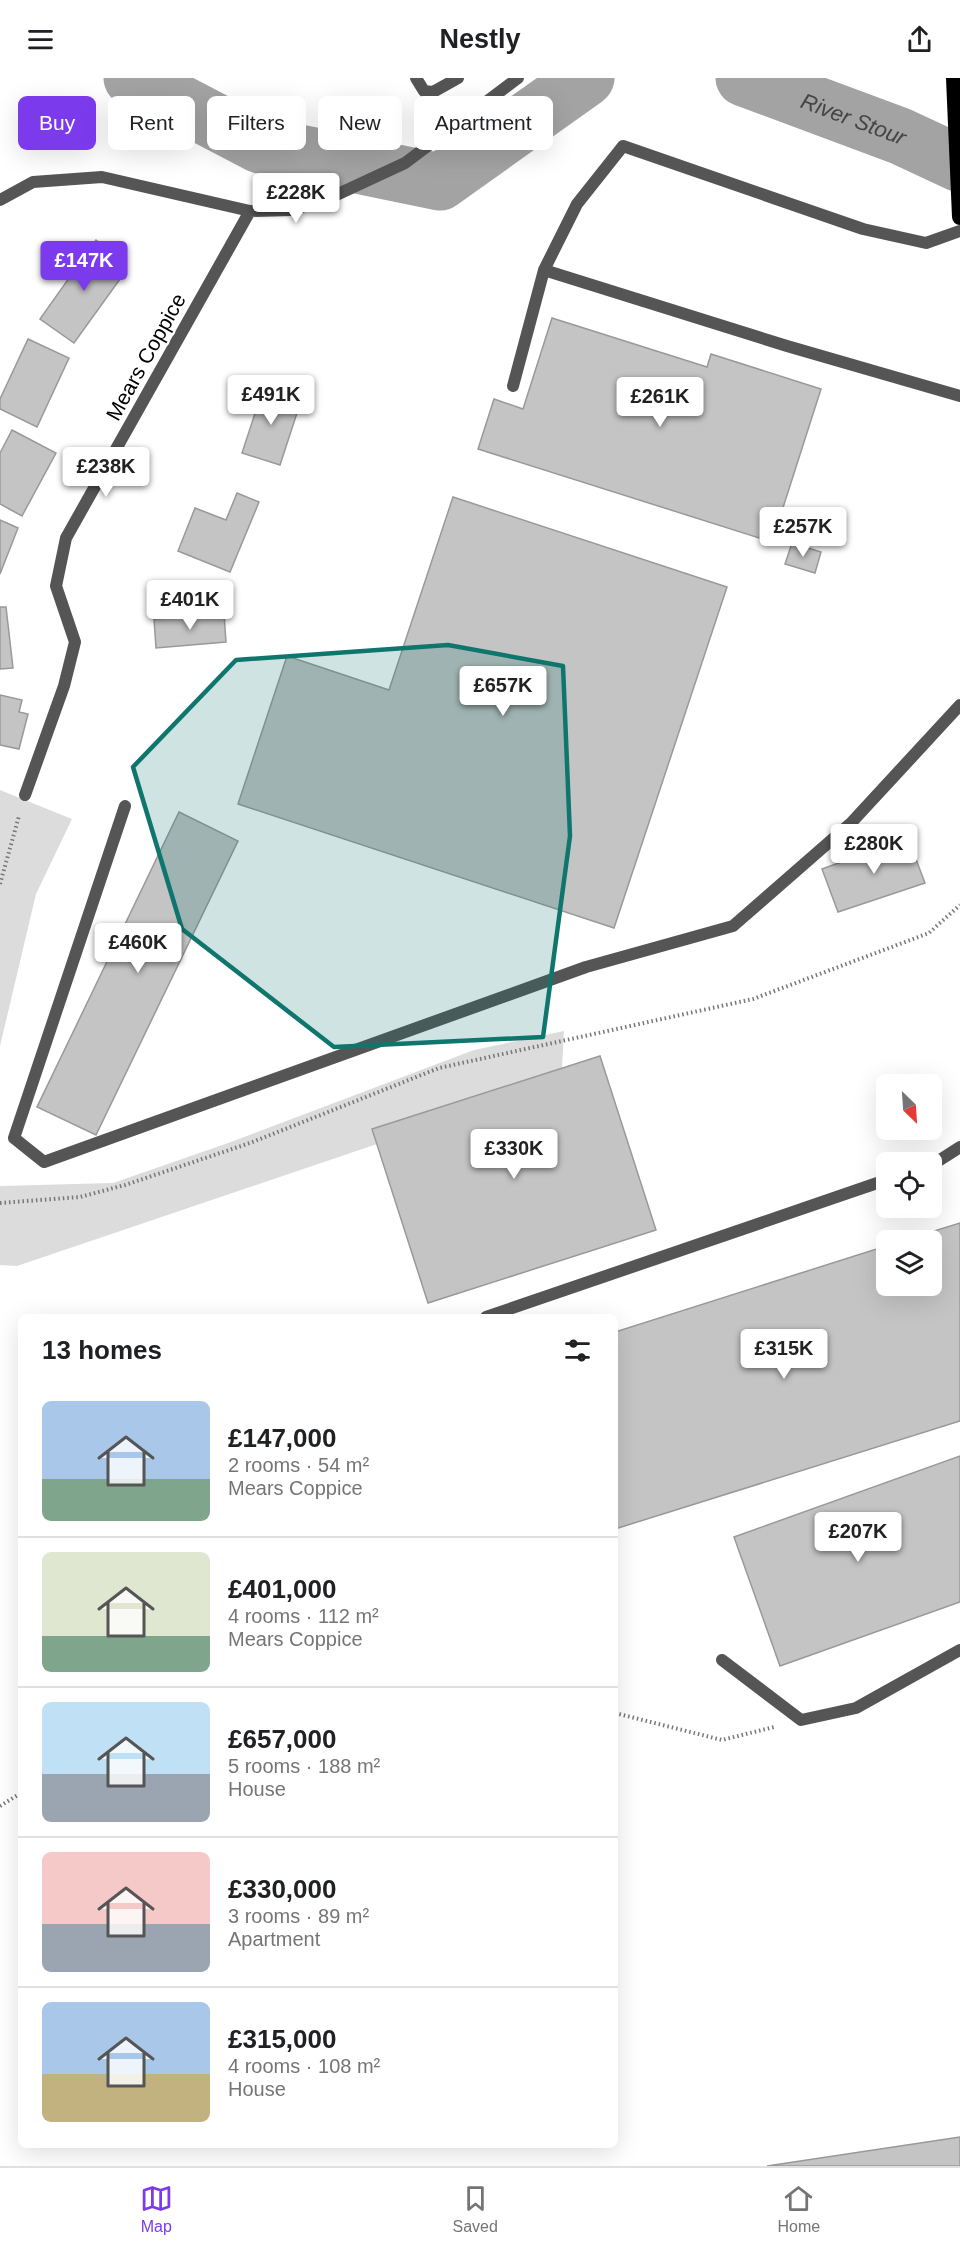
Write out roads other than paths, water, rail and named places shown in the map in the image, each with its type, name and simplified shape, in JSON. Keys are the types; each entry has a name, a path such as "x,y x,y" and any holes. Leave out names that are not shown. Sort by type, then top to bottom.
{"highway":[{"path":"954,78 960,217"}],"street":[{"path":"416,78 424,91 433,92 458,78"},
{"path":"0,200 33,182 102,177 250,211 292,210 334,196 405,163 518,78"},
{"path":"513,386 544,270 577,204 623,146 863,229 926,243 960,231"},
{"name":"Mears Coppice","path":"25,795 64,686 75,642 56,586 66,538 250,211"},
{"path":"544,270 788,346 960,396"},
{"path":"125,806 14,1138 44,1162 586,967 733,927 851,823 960,705"},
{"path":"942,1159 960,1147"},
{"path":"495,1314 876,1183"},
{"path":"722,1660 801,1720 856,1708 960,1650"}],"waterway":[{"name":"River Stour","path":"132,78 260,145 440,182 586,78"},
{"name":"River Stour","path":"744,78 900,136 960,164"}]}
